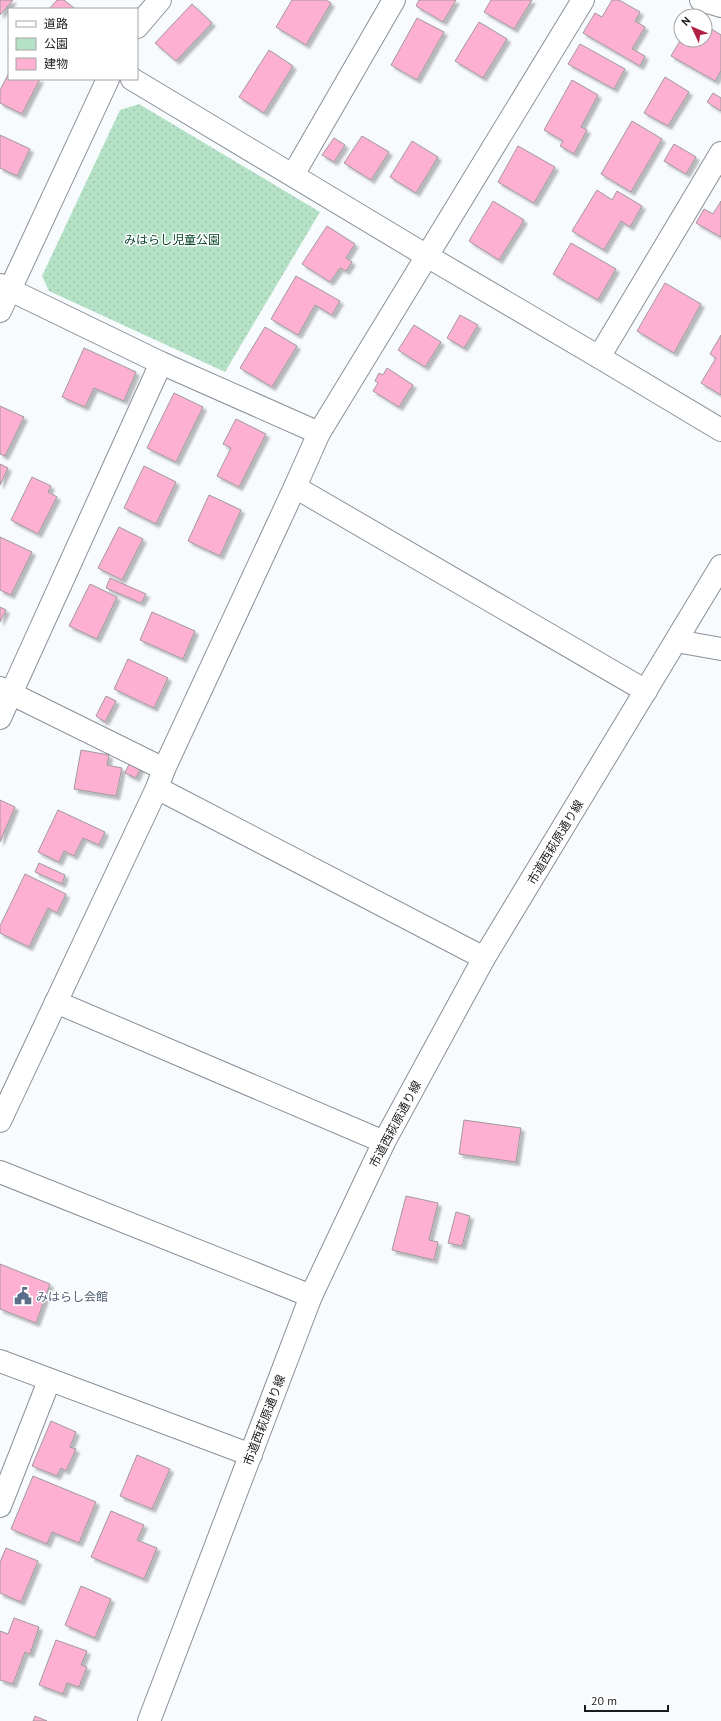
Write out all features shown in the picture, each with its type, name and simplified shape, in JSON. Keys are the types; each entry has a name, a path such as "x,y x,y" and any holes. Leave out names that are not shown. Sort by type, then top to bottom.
{"street":[{"path":"138,25 160,0"},
{"path":"293,175 394,0"},
{"path":"0,1121 319,433 582,0"},
{"path":"701,0 721,6"},
{"path":"0,311 5,287 108,80"},
{"path":"134,80 721,430"},
{"path":"599,357 721,153"},
{"path":"5,287 161,363 319,433"},
{"path":"0,718 6,691 161,363"},
{"path":"295,487 646,691"},
{"name":"市道西萩原通り線","path":"149,1721 311,1296 384,1142 484,958 721,566"},
{"path":"676,641 721,649"},
{"path":"6,691 484,958"},
{"path":"56,1002 384,1142"},
{"path":"0,1172 311,1296"},
{"path":"0,1361 49,1381 251,1455"},
{"path":"0,1506 49,1381"}],"green space":[{"name":"みはらし児童公園","path":"139,104 320,212 225,372 49,291 42,276 120,110"}],"building":[{"path":"0,0 13,0 0,15"},
{"path":"57,0 64,0 74,8 50,8"},
{"path":"292,0 326,0 331,3 306,45 276,27"},
{"path":"419,0 456,0 443,22 416,6"},
{"path":"491,0 532,0 514,29 484,12"},
{"path":"612,0 619,0 640,12 635,21 645,27 632,49 645,56 640,66 583,33 595,13 602,17"},
{"path":"192,4 212,23 176,61 155,43"},
{"path":"417,18 444,32 417,80 391,65"},
{"path":"479,22 507,39 483,78 455,61"},
{"path":"713,30 721,35 721,71 715,81 671,56 676,48 713,48"},
{"path":"580,44 625,69 614,89 568,64"},
{"path":"269,50 293,66 264,113 239,97"},
{"path":"8,75 8,80 39,80 22,114 0,103 0,90"},
{"path":"665,77 689,92 668,126 644,113"},
{"path":"572,80 598,95 581,127 587,130 574,154 560,146 563,141 544,130"},
{"path":"713,93 721,98 721,111 707,102"},
{"path":"632,121 662,139 631,192 601,174"},
{"path":"0,135 30,149 17,176 0,168"},
{"path":"362,136 389,152 371,180 344,163"},
{"path":"334,138 345,145 334,162 322,155"},
{"path":"412,141 438,157 416,193 390,177"},
{"path":"674,144 696,157 686,174 664,161"},
{"path":"518,146 555,167 534,203 498,182"},
{"path":"597,190 612,200 617,191 642,206 630,227 621,221 604,250 572,231"},
{"path":"493,201 524,220 499,260 469,241"},
{"path":"721,201 721,237 696,223 704,209 713,214"},
{"path":"327,226 355,244 346,258 352,262 346,271 340,268 330,282 302,264"},
{"path":"571,243 616,269 598,300 553,274"},
{"path":"296,276 340,301 332,315 315,305 298,335 271,319"},
{"path":"665,283 701,304 674,353 637,331"},
{"path":"460,315 478,325 464,348 447,338"},
{"path":"414,325 441,342 425,367 398,350"},
{"path":"265,327 297,346 272,387 240,368"},
{"path":"721,335 721,395 701,383 716,358 710,354"},
{"path":"84,348 136,372 124,401 94,388 85,407 62,397"},
{"path":"387,368 413,385 399,407 373,391 378,383 375,381 379,373 383,375"},
{"path":"174,393 203,407 176,462 147,448"},
{"path":"0,406 24,417 5,456 0,454"},
{"path":"236,419 266,434 239,487 217,476 231,448 223,444"},
{"path":"0,464 8,468 0,485"},
{"path":"144,466 176,482 156,524 124,508"},
{"path":"32,477 51,486 48,492 57,497 38,534 11,520"},
{"path":"209,495 241,510 220,556 188,541"},
{"path":"119,527 143,539 122,580 98,568"},
{"path":"0,537 32,552 11,595 0,590"},
{"path":"110,578 146,594 141,603 106,588"},
{"path":"90,584 117,597 97,639 69,626"},
{"path":"0,607 6,610 0,622"},
{"path":"152,612 195,631 183,659 140,640"},
{"path":"128,659 168,678 154,708 114,689"},
{"path":"106,696 116,701 105,722 96,716"},
{"path":"81,750 109,755 107,765 122,768 116,796 74,789"},
{"path":"130,762 141,767 136,778 125,773"},
{"path":"0,800 15,807 0,842"},
{"path":"58,810 105,832 99,845 83,838 74,856 64,851 59,862 38,852"},
{"path":"39,863 65,875 62,884 35,872"},
{"path":"25,874 66,894 57,913 48,908 29,947 0,933 0,926"},
{"path":"464,1120 521,1128 516,1162 459,1154"},
{"path":"406,1196 438,1203 429,1240 438,1242 434,1260 392,1250"},
{"path":"456,1212 470,1216 462,1246 448,1243"},
{"name":"みはらし会館","path":"0,1264 50,1284 36,1323 0,1309"},
{"path":"51,1421 76,1432 70,1447 76,1449 66,1471 61,1468 57,1476 32,1466"},
{"path":"137,1455 170,1469 152,1509 120,1496"},
{"path":"33,1476 96,1502 79,1543 52,1532 47,1544 11,1529"},
{"path":"111,1511 144,1525 137,1540 157,1548 144,1579 91,1557"},
{"path":"6,1548 38,1561 21,1602 0,1593 0,1562"},
{"path":"81,1586 111,1599 95,1638 65,1625"},
{"path":"14,1618 39,1627 30,1654 25,1652 13,1684 0,1680 0,1631 8,1634"},
{"path":"56,1640 87,1651 81,1665 87,1667 79,1687 67,1683 63,1694 39,1685"},
{"path":"35,1716 47,1721 33,1721"}],"place":[{"name":"みはらし会館","path":"23,1296"}]}
